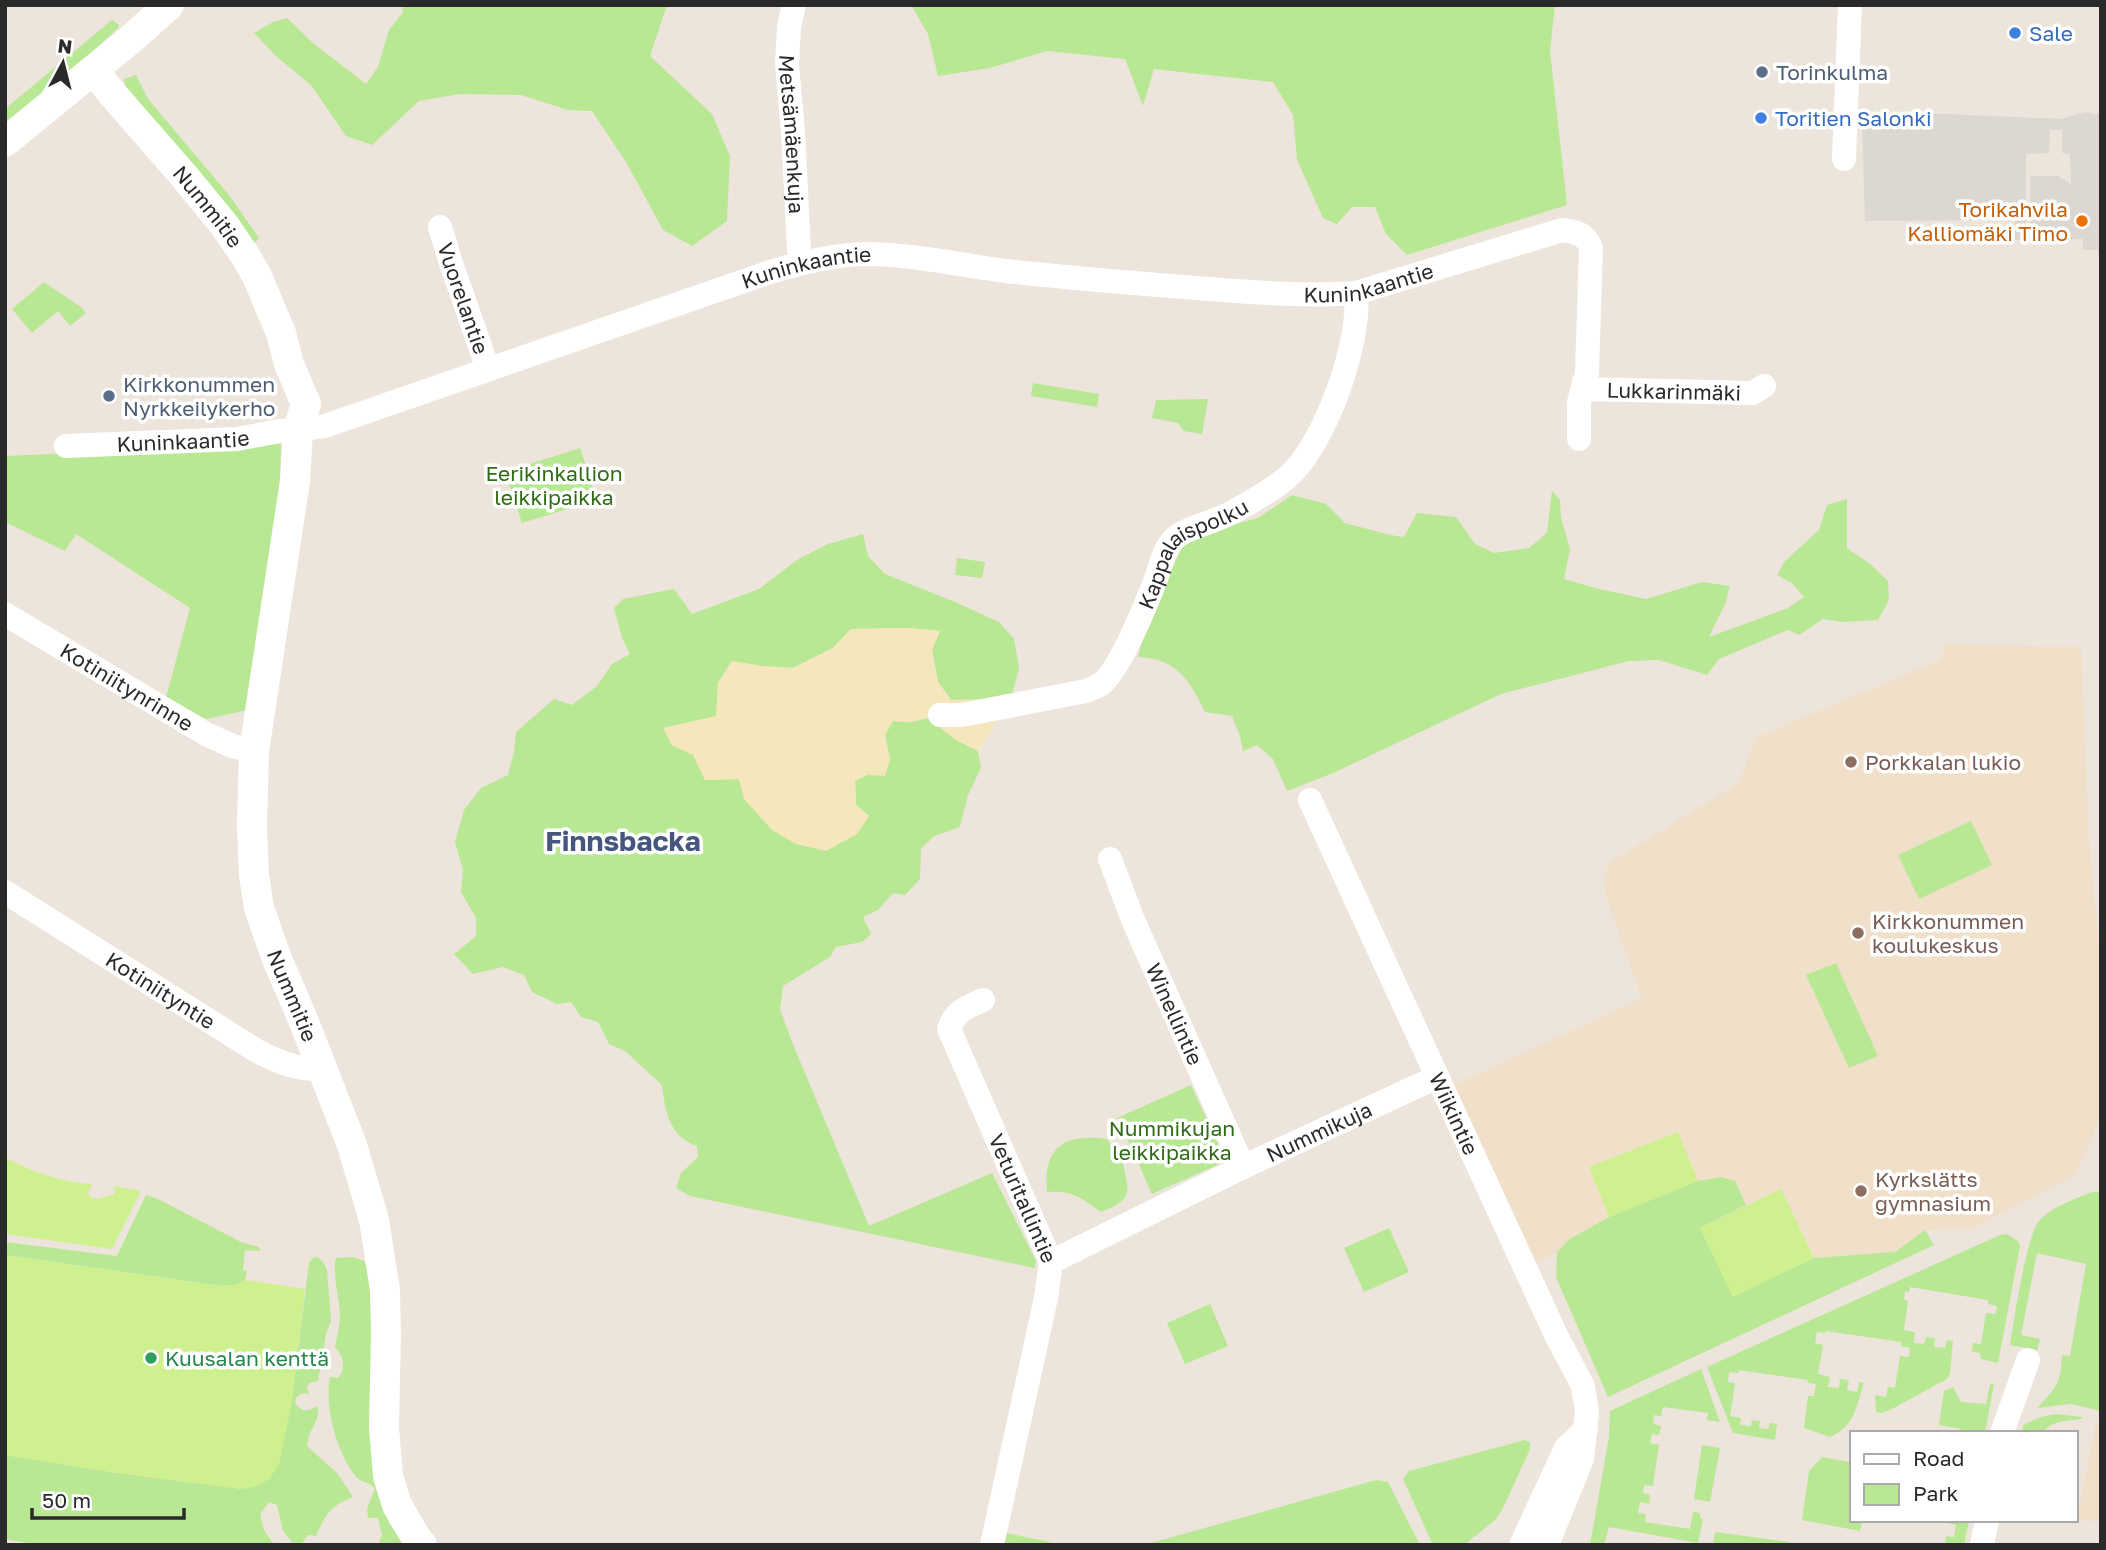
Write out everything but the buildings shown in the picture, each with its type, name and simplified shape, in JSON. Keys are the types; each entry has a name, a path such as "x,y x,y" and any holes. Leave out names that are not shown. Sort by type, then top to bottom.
{"street":[{"path":"5,142 169,5"},
{"name":"Metsämäenkuja","path":"794,5 789,27 787,64 799,250 803,262"},
{"path":"1844,159 1850,5"},
{"name":"Nummitie","path":"94,70 108,90 225,226 246,257 281,333 289,364 289,407 298,430 295,481 254,751 254,875 259,908 352,1145 374,1220 385,1290 384,1427 388,1476 397,1505 422,1545"},
{"name":"Vuorelantie","path":"440,227 488,369"},
{"name":"Kuninkaantie","path":"66,446 237,439 340,422 803,262 863,254 903,256 1003,271 1127,283 1245,292 1340,294 1356,293 1562,230"},
{"name":"Lukkarinmäki","path":"1562,230 1579,233 1587,239 1591,248 1587,372 1579,402 1579,439"},
{"name":"Kappalaispolku","path":"940,715 962,715 1086,691 1101,684 1109,676 1148,601 1167,550 1175,537 1226,516 1272,489 1293,471 1317,440 1325,425 1350,350 1358,310 1356,293"},
{"name":"Lukkarinmäki","path":"1583,389 1753,393 1764,386"},
{"name":"Kotiniitynrinne","path":"5,614 206,734 232,746 254,751"},
{"name":"Wiikintie","path":"1310,800 1556,1335 1583,1386 1587,1412 1582,1459 1546,1545"},
{"name":"Winellintie","path":"1110,859 1133,920 1243,1167"},
{"name":"Kotiniityntie","path":"5,891 257,1051 286,1066 306,1070 322,1069"},
{"name":"Veturitallintie","path":"983,1000 959,1011 952,1020 950,1029 1051,1262 1046,1298 992,1545"},
{"name":"Nummikuja","path":"1051,1262 1243,1167 1437,1077"},
{"path":"2003,1431 2028,1360"},
{"path":"1521,1545 1566,1448 1586,1429"},
{"path":"1982,1545 1987,1522"}],"shaded area":[{"path":"2085,112 2101,115 2101,276 2098,250 2083,250 2083,239 2015,240 2015,220 1865,221 1862,122 1865,120 1920,123 1921,113 2061,119","holes":["2050,130 2062,130 2062,153 2070,154 2071,184 2058,176 2030,176 2030,231 2026,231 2026,154 2049,153"]},
{"name":"Kirkkonummen koulukeskus","path":"1945,644 2081,647 2089,841 2101,967 2101,1116 2076,1175 1972,1229 1925,1230 1895,1252 1814,1258 1781,1189 1746,1205 1735,1182 1721,1177 1698,1181 1609,1217 1568,1240 1557,1253 1534,1264 1452,1086 1642,998 1607,900 1605,873 1610,862 1739,783 1755,738 1942,659"},
{"path":"2096,1422 2101,1423 2101,1522 2078,1520"}],"green space":[{"path":"402,5 667,5 650,56 712,114 730,156 727,221 692,246 663,230 626,162 592,111 568,110 521,95 460,94 419,101 372,145 346,136 311,85 278,58 254,33 273,22 287,18 313,43 366,84 378,67 389,30 403,12"},
{"path":"911,5 1555,5 1550,51 1567,205 1407,255 1386,234 1375,207 1352,207 1337,224 1323,218 1297,160 1293,115 1273,82 1154,69 1143,106 1125,59 1047,51 990,68 938,76 928,34"},
{"path":"112,20 119,25 118,28 5,126 5,109"},
{"path":"136,75 148,99 229,195 259,238 250,247 126,89 124,79"},
{"path":"44,282 86,313 70,326 58,311 32,333 12,309"},
{"path":"1033,383 1099,394 1097,407 1031,396"},
{"path":"1208,399 1202,434 1184,431 1178,423 1152,418 1156,400"},
{"path":"281,444 280,485 248,710 206,719 166,698 190,608 76,534 65,551 5,522 5,456"},
{"name":"Eerikinkallion leikkipaikka","path":"580,448 597,500 522,523 505,472"},
{"path":"1552,491 1560,500 1561,518 1570,549 1564,579 1646,599 1702,582 1730,586 1725,604 1709,637 1788,608 1804,597 1792,583 1777,575 1785,561 1819,530 1827,505 1847,499 1847,548 1888,581 1889,600 1878,620 1842,622 1823,619 1799,635 1788,630 1719,659 1707,675 1659,660 1629,661 1501,694 1333,773 1287,791 1273,759 1257,745 1243,751 1232,716 1205,712 1194,690 1180,673 1163,662 1138,657 1146,623 1183,546 1214,530 1258,518 1292,495 1326,504 1345,523 1404,537 1417,513 1456,517 1475,544 1494,553 1529,548 1547,533"},
{"path":"863,534 868,556 885,574 999,622 1014,639 1019,668 1011,699 951,700 938,682 932,649 939,631 910,628 851,629 833,648 793,668 732,661 718,683 716,717 664,728 672,745 693,755 705,780 739,779 744,799 868,815 856,805 855,780 890,760 885,735 893,721 911,722 928,718 956,740 978,751 981,768 968,795 960,827 934,836 921,849 920,879 905,895 893,893 878,910 863,917 871,934 862,942 836,947 830,957 783,986 780,1009 869,1226 992,1173 1036,1261 1035,1268 690,1196 676,1188 681,1173 698,1157 697,1146 688,1142 674,1129 667,1113 662,1085 625,1051 609,1044 598,1022 581,1017 571,1002 557,1004 532,992 524,975 503,967 473,974 454,954 476,936 476,918 461,892 463,870 455,842 464,810 481,788 508,775 516,732 554,699 572,705 597,686 612,664 630,654 622,638 614,608 623,599 674,589 692,614 759,589 797,560 828,544"},
{"path":"957,558 985,562 982,578 955,575"},
{"path":"1971,821 1992,865 1919,899 1898,855"},
{"path":"1836,963 1878,1056 1849,1068 1806,975"},
{"name":"Nummikujan leikkipaikka","path":"1191,1085 1226,1161 1152,1194 1136,1158 1123,1164 1127,1182 1126,1195 1118,1204 1101,1212 1070,1194 1047,1192 1048,1164 1059,1147 1078,1139 1092,1138 1107,1139 1118,1154 1131,1148 1117,1118"},
{"path":"1678,1132 1698,1181 1609,1217 1589,1167"},
{"path":"5,1158 47,1176 92,1184 88,1193 90,1197 97,1199 113,1195 116,1192 113,1186 138,1190 140,1193 112,1249 5,1234"},
{"path":"1721,1177 1735,1181 1746,1205 1700,1228 1733,1296 1814,1258 1895,1252 1925,1230 1934,1245 1608,1397 1556,1277 1557,1253 1568,1240 1609,1217 1698,1181"},
{"path":"1781,1189 1814,1258 1733,1297 1700,1228"},
{"path":"2092,1192 2101,1192 2101,1411 2071,1404 2037,1408 2056,1385 2062,1355 2070,1356 2086,1264 2037,1253 2021,1335 2040,1339 2037,1350 2010,1345 2025,1261 2039,1221 2057,1208"},
{"path":"146,1195 241,1242 259,1247 260,1251 245,1250 245,1280 237,1285 221,1286 5,1255 5,1242 117,1256"},
{"path":"1389,1228 1409,1272 1364,1292 1344,1248"},
{"path":"2007,1234 2018,1241 2020,1246 1998,1363 1981,1359 1980,1353 1972,1352 1973,1343 1981,1344 1986,1313 1996,1314 1997,1306 1988,1304 1988,1300 1910,1287 1909,1292 1905,1291 1904,1300 1908,1301 1904,1330 1915,1332 1914,1343 1924,1344 1926,1337 1935,1338 1934,1347 1945,1348 1947,1340 1953,1341 1947,1379 1890,1410 1876,1412 1875,1395 1886,1397 1888,1387 1895,1388 1900,1356 1909,1357 1910,1348 1901,1346 1901,1342 1817,1332 1815,1343 1823,1345 1818,1374 1830,1377 1828,1387 1839,1388 1840,1379 1849,1380 1847,1390 1857,1392 1859,1382 1864,1383 1850,1421 1830,1437 1804,1428 1808,1396 1814,1396 1816,1384 1808,1383 1808,1380 1739,1370 1738,1373 1729,1372 1728,1382 1735,1383 1730,1416 1741,1418 1740,1425 1751,1426 1752,1420 1760,1421 1759,1428 1768,1429 1770,1423 1777,1424 1775,1440 1733,1433 1707,1367"},
{"name":"Kuusalan kenttä","path":"5,1255 221,1286 237,1285 245,1280 305,1289 291,1407 279,1465 269,1479 258,1486 242,1489 5,1455"},
{"path":"318,1257 327,1270 331,1321 326,1334 318,1381 309,1383 309,1394 302,1393 296,1398 295,1404 305,1410 317,1406 318,1417 307,1446 338,1474 353,1497 330,1512 316,1536 308,1535 301,1545 294,1545 283,1531 277,1505 269,1502 260,1514 264,1530 274,1545 40,1545 5,1539 5,1455 242,1489 291,1407 309,1263"},
{"path":"353,1257 364,1261 369,1269 380,1498 389,1523 404,1545 378,1545 382,1535 378,1518 368,1518 367,1509 375,1488 358,1479 349,1467 338,1443 331,1416 330,1377 338,1378 343,1366 342,1358 335,1347 340,1313 335,1263 336,1258"},
{"path":"1210,1304 1228,1346 1185,1364 1167,1323"},
{"path":"1701,1369 1720,1422 1707,1420 1708,1413 1663,1407 1661,1416 1654,1415 1653,1424 1661,1426 1659,1435 1652,1434 1650,1443 1659,1445 1653,1486 1644,1485 1643,1493 1650,1495 1649,1504 1640,1502 1638,1513 1646,1514 1645,1522 1690,1529 1693,1512 1700,1513 1700,1518 1703,1519 1698,1543 1609,1527 1604,1545 1590,1545 1609,1437 1610,1411"},
{"path":"1990,1384 1994,1384 1985,1431 1960,1431 1939,1425 1944,1391 1953,1387 1961,1402 1986,1404"},
{"path":"2055,1414 2083,1417 2055,1423 2044,1431 2022,1431 2023,1426 2038,1418"},
{"path":"1525,1440 1530,1442 1530,1449 1495,1520 1464,1545 1433,1545 1403,1479 1409,1471"},
{"path":"1702,1445 1720,1448 1710,1502 1694,1499"},
{"path":"1822,1457 1849,1462 1850,1457 1850,1522 1862,1522 1860,1531 1802,1520 1809,1471"},
{"path":"1376,1480 1388,1482 1420,1545 1144,1545"},
{"path":"1969,1522 1964,1545 1945,1545 1946,1536 1954,1537 1956,1525 1947,1523"},
{"path":"1715,1532 1790,1542 1790,1545 1713,1545"},
{"path":"1006,1533 1063,1545 1004,1545"}],"sand":[{"path":"910,628 940,631 932,650 938,682 951,700 1011,699 978,751 956,740 928,718 911,722 893,721 885,735 890,760 885,776 867,775 855,781 856,805 869,816 857,834 826,851 796,844 772,830 744,799 739,779 705,780 693,755 672,745 663,728 716,716 718,683 732,661 793,668 833,648 851,629"}],"place":[{"name":"Sale","path":"2015,33"},
{"name":"Torinkulma","path":"1762,72"},
{"name":"Toritien Salonki","path":"1761,118"},
{"name":"Torikahvila Kalliomäki Timo","path":"2082,221"},
{"name":"Kirkkonummen Nyrkkeilykerho","path":"109,396"},
{"name":"Porkkalan lukio","path":"1851,762"},
{"name":"Kirkkonummen koulukeskus","path":"1858,933"},
{"name":"Kyrkslätts gymnasium","path":"1861,1191"},
{"name":"Kuusalan kenttä","path":"151,1358"}],"district":[{"name":"Finnsbacka","path":"623,840"}]}
